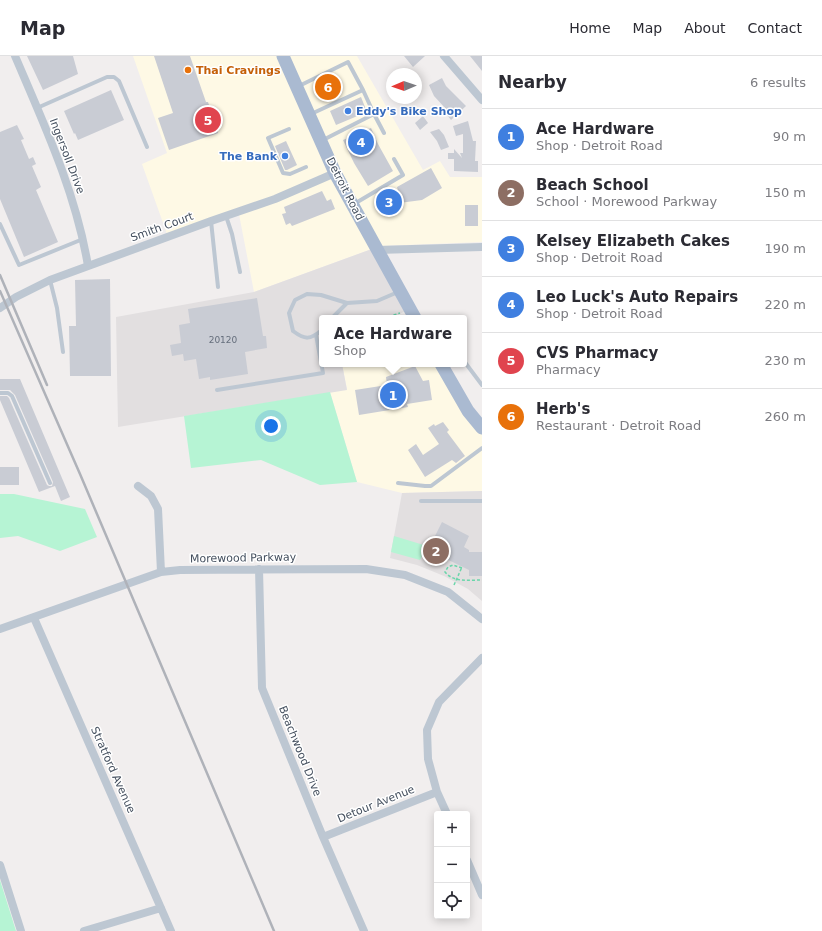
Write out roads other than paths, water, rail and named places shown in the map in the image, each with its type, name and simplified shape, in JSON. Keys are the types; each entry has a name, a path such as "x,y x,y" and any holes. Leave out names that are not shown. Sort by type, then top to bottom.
{"main road":[{"name":"Detroit Road","path":"283,56 335,173 413,315"},
{"path":"443,367 468,411 482,428"}],"street":[{"name":"Ingersoll Drive","path":"15,56 37,108 75,208 88,266"},
{"path":"444,56 482,100"},
{"name":"Smith Court","path":"0,308 16,297 50,280 211,221 275,200 335,173"},
{"path":"377,250 482,247"},
{"path":"138,486 151,496 158,509 161,572"},
{"name":"Morewood Parkway","path":"0,629 34,618 126,583 161,572 180,570 366,568 405,575 448,592 482,619"},
{"name":"Beachwood Drive","path":"259,569 262,688 323,837 364,931"},
{"name":"Stratford Avenue","path":"34,618 171,931"},
{"path":"446,811 437,792 428,759 427,730 439,702 482,658"},
{"name":"Detour Avenue","path":"323,837 437,792"},
{"path":"0,865 21,931"},
{"path":"470,867 482,895"},
{"path":"84,931 161,908"}],"lane":[{"path":"297,87 348,62 384,133"},
{"path":"37,108 107,77 114,77 119,81 147,146"},
{"path":"309,115 363,90"},
{"path":"321,141 374,114"},
{"path":"289,129 268,138 283,173 290,174 306,167"},
{"path":"352,205 403,175 394,159"},
{"path":"226,216 232,234 240,272"},
{"path":"211,221 218,287"},
{"path":"0,224 20,265 83,239"},
{"path":"50,280 63,352"},
{"path":"319,332 314,337 301,338 293,331 289,313 295,300 307,294 321,295 347,303 378,301 400,291"},
{"path":"335,315 347,303"},
{"path":"316,335 319,351"},
{"path":"467,365 482,384"},
{"path":"217,390 323,373 322,367"},
{"path":"0,393 8,393 12,396 50,483"},
{"path":"398,483 431,486 482,448"},
{"path":"421,501 482,501"}],"railway":[{"path":"0,275 47,385"},
{"path":"0,291 80,474 274,931"}],"place":[{"name":"Thai Cravings","path":"188,70"},
{"name":"Herb's","path":"328,87"},
{"name":"Eddy's Bike Shop","path":"348,111"},
{"name":"CVS Pharmacy","path":"208,120"},
{"name":"Leo Luck's Auto Repairs","path":"361,142"},
{"name":"The Bank","path":"285,156"},
{"name":"Kelsey Elizabeth Cakes","path":"389,202"},
{"name":"Ace Hardware","path":"393,395"},
{"name":"Beach School","path":"436,551"}]}
